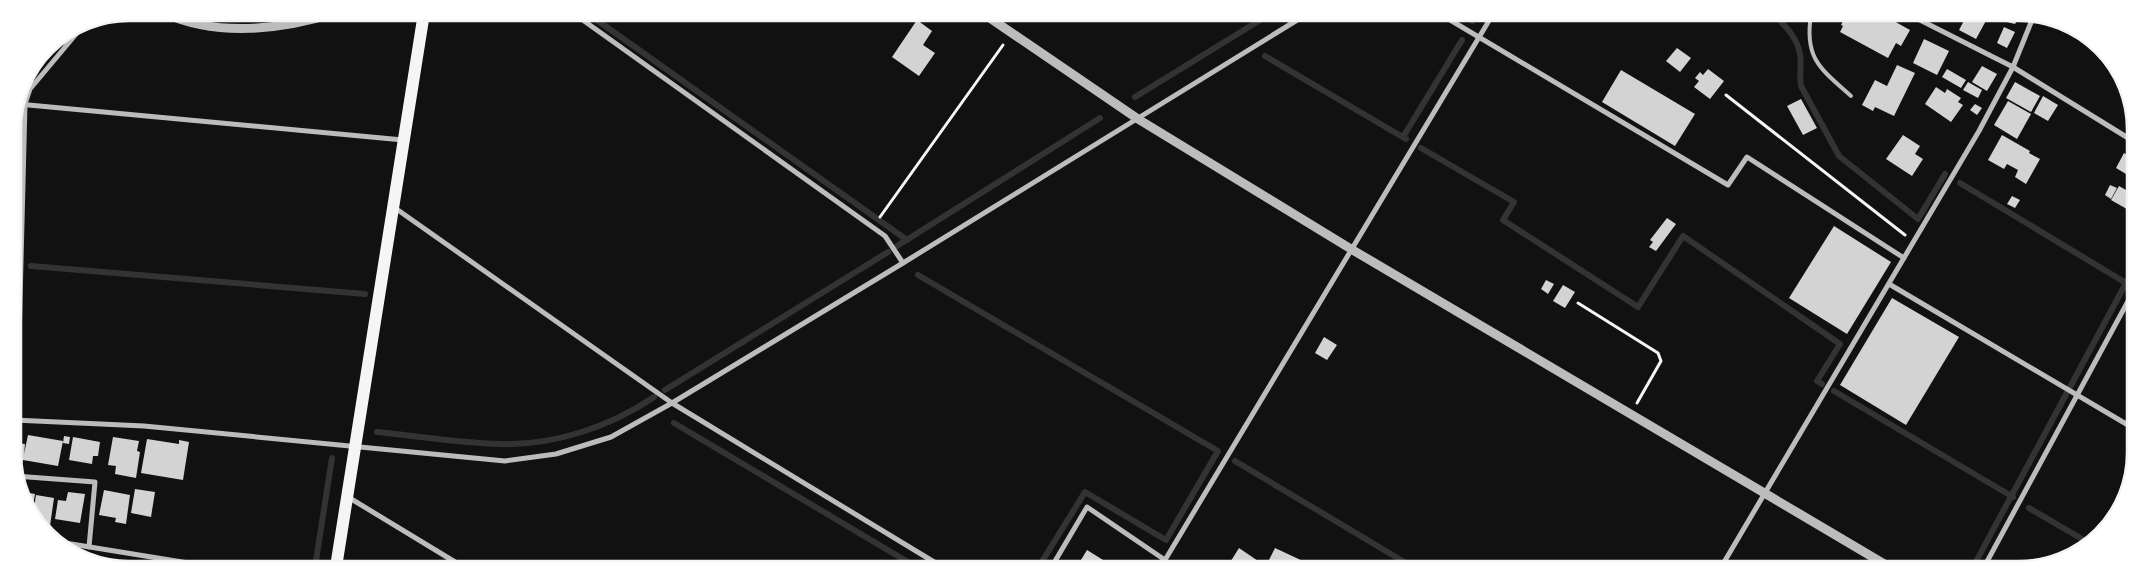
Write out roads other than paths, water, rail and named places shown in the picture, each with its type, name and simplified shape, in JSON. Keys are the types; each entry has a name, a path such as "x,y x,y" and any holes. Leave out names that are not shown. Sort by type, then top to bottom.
{"main road":[{"path":"337,561 423,21"}],"street":[{"path":"197,21 222,28 278,27 302,21"},
{"path":"584,21 885,236 903,263"},
{"path":"994,21 1138,119 1351,249 1880,561"},
{"path":"21,420 144,426 496,460 522,459 556,454 611,437 672,403 903,263 1296,21"},
{"path":"1452,21 1728,185 1747,157 1904,258"},
{"path":"1055,561 1087,507 1165,560 1489,21"},
{"path":"1922,21 2013,67 2127,137"},
{"path":"1725,561 1979,131 2013,67 2031,22"},
{"path":"21,244 25,104 30,89 74,36"},
{"path":"25,104 405,140"},
{"path":"394,208 672,403 932,561"},
{"path":"1889,284 2127,424"},
{"path":"1987,561 2127,303"},
{"path":"24,477 95,482 89,547"},
{"path":"347,497 453,561"},
{"path":"72,544 176,561"}],"lane":[{"path":"1811,21 1811,49 1818,66 1851,96"}],"waterway":[{"path":"598,21 907,240"},
{"path":"1135,97 1259,21"},
{"path":"1780,21 1790,32 1798,48 1801,58 1801,86 1839,156 1918,219 1945,174"},
{"path":"1403,137 1462,40"},
{"path":"1265,56 1406,139"},
{"path":"897,246 1100,118"},
{"path":"1421,148 1514,202 1503,220 1638,307 1683,236 1840,344 1817,381 1822,384"},
{"path":"1960,183 2126,283"},
{"path":"665,390 888,252"},
{"path":"31,266 365,294"},
{"path":"918,275 1218,451 1166,540 1085,492 1042,561"},
{"path":"1976,561 2127,281"},
{"path":"1834,391 2013,497"},
{"path":"377,432 453,441 499,444 540,442 580,433 600,426 637,408 654,397"},
{"path":"674,423 906,561"},
{"path":"316,561 332,458"},
{"path":"1235,461 1403,561"},
{"path":"2029,508 2083,539"}]}
